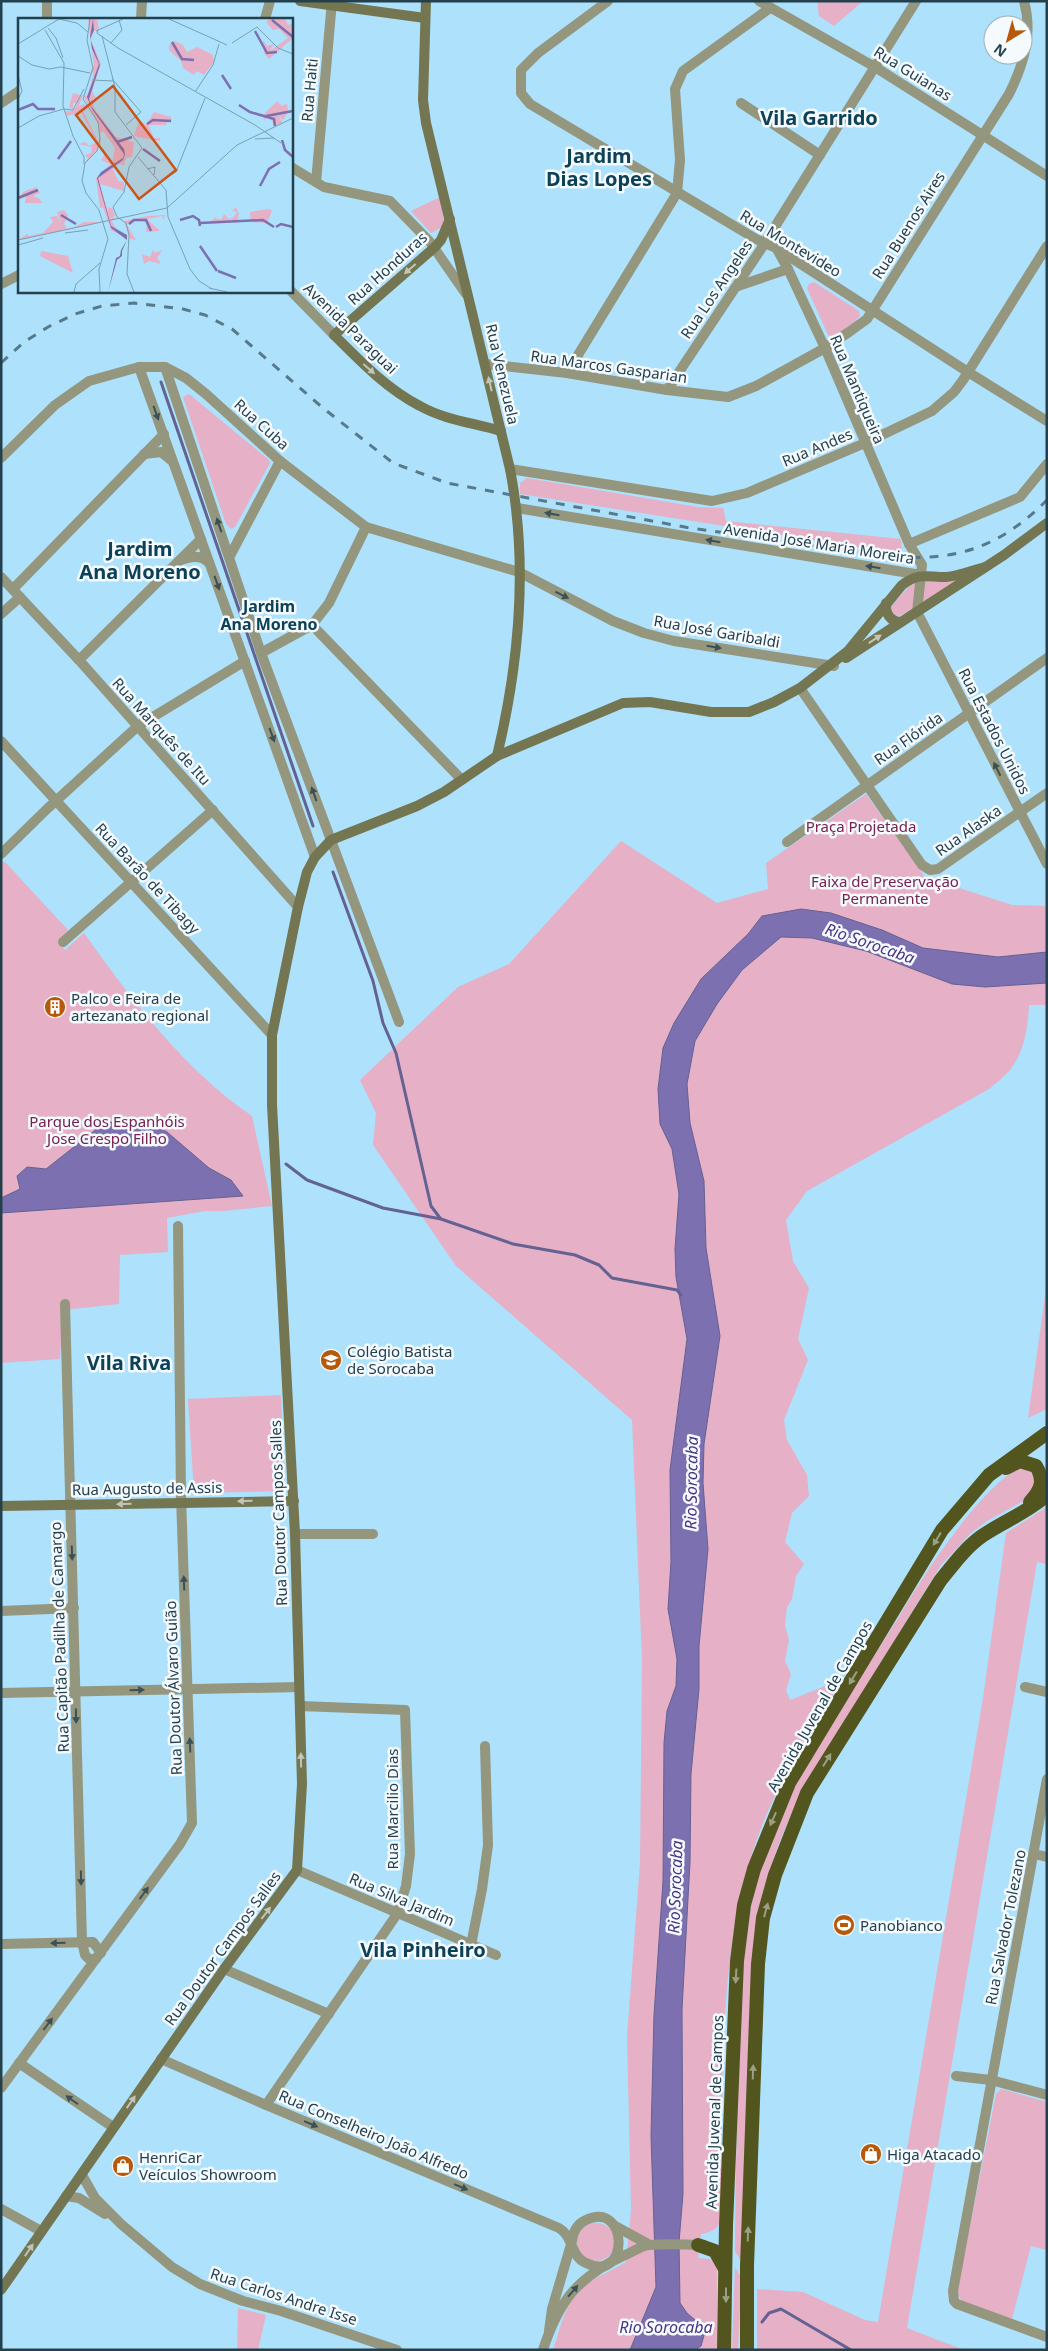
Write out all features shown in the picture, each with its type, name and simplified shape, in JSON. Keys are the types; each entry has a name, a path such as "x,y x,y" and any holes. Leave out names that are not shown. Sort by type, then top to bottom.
{"highway":[{"name":"Avenida Juvenal de Campos","path":"724,2350 726,2225 737,1960 744,1904 754,1869 789,1783 942,1530 996,1469 1047,1434"},
{"path":"747,2350 758,1964 764,1918 775,1875 807,1793 940,1581 965,1551 1036,1496 1042,1480 1036,1466 1020,1461 1013,1463 956,1513"},
{"path":"983,1536 1031,1509 1047,1495"},
{"path":"698,2245 716,2239 726,2225"},
{"path":"698,2245 715,2251 722,2260 726,2272"},
{"path":"726,2246 740,2263 748,2283"}],"main road":[{"path":"300,1 332,3 424,18"},
{"name":"Rua Venezuela","path":"426,1 422,100 518,508 516,642 511,686 497,756"},
{"name":"Rua Honduras","path":"334,335 435,248 441,240 450,218"},
{"name":"Avenida Paraguai","path":"334,335 366,368 420,407 463,423 501,431"},
{"path":"831,666 917,612 1047,523"},
{"path":"831,666 860,638 902,585 921,575 948,577 984,567"},
{"path":"886,603 886,612 889,616 896,622 901,622"},
{"name":"Rua Doutor Campos Salles","path":"2,2287 82,2175 161,2058 297,1870 302,1784 294,1500 272,1105 272,1035 307,872 315,857 331,840 417,806 444,792 497,756 623,703 650,702 711,712 749,712 774,702 800,688 831,666"},
{"name":"Rua Augusto de Assis","path":"1,1506 294,1500"}],"street":[{"path":"47,1 47,18"},
{"path":"141,18 142,1"},
{"path":"265,18 270,1"},
{"name":"Rua Montevideo","path":"608,1 538,53 521,70 521,93 530,104 756,239 776,248 1047,421"},
{"name":"Rua Guianas","path":"759,1 875,67 1047,176"},
{"name":"Rua Los Angeles","path":"667,390 738,286 916,1"},
{"name":"Rua Buenos Aires","path":"728,397 756,386 825,348 855,328 872,311 1009,94 1020,72 1027,43 1029,18 1024,1"},
{"name":"Rua Haiti","path":"316,182 332,3"},
{"path":"567,373 678,193 680,160 675,89 679,77 683,71 770,8"},
{"path":"1,103 18,92"},
{"path":"742,103 820,155"},
{"path":"292,168 324,187 390,201 435,248 470,299"},
{"name":"Rua Andes","path":"510,469 712,501 747,493 865,443 932,411 954,392 968,372 1047,246"},
{"name":"Rua Mantiqueira","path":"776,248 788,269 825,348 909,544"},
{"path":"738,286 788,269"},
{"path":"2,282 18,275"},
{"name":"Avenida Paraguai","path":"292,292 334,335"},
{"name":"Rua Marcos Gasparian","path":"485,364 567,373 667,390 728,397"},
{"path":"139,367 315,857"},
{"name":"Rua Cuba","path":"1,458 55,405 89,382 139,367 166,367 186,378 280,461 366,527 411,542 518,572"},
{"path":"166,367 261,653 399,1022"},
{"path":"1,614 16,593 164,434"},
{"path":"144,454 161,452 168,456 174,464"},
{"path":"230,556 280,461"},
{"name":"Avenida José Maria Moreira","path":"518,508 921,575 922,565 909,544 1020,498 1047,464"},
{"path":"261,653 312,625 329,603 366,527"},
{"path":"79,660 201,539"},
{"path":"178,561 188,557 197,557 204,558 210,564"},
{"name":"Rua José Garibaldi","path":"518,572 613,621 644,633 674,641 831,666"},
{"path":"917,612 921,575"},
{"name":"Rua Marquês de Itu","path":"1,577 79,660 298,907"},
{"name":"Rua Estados Unidos","path":"917,612 1047,864"},
{"path":"312,625 462,780"},
{"name":"Rua Flórida","path":"787,842 1047,658"},
{"path":"1,854 138,726 245,661"},
{"path":"227,672 237,671 245,674 252,682"},
{"path":"800,688 868,785"},
{"name":"Rua Barão de Tibagy","path":"1,742 272,1035"},
{"name":"Rua Alaska","path":"868,785 922,865 930,870 938,869 1047,793"},
{"path":"64,942 213,810"},
{"name":"Rua Doutor Álvaro Guião","path":"1,2088 190,1830 192,1814 181,1502 178,1226"},
{"name":"Rua Capitão Padilha de Camargo","path":"65,1304 82,1942"},
{"path":"295,1534 373,1534"},
{"path":"1,1611 74,1608"},
{"path":"1,1693 299,1687"},
{"path":"1025,1687 1047,1692"},
{"name":"Rua Marcilio Dias","path":"266,2106 397,1914 406,1886 410,1854 405,1710 300,1706"},
{"path":"471,1945 488,1845 485,1746"},
{"name":"Rua Salvador Tolezano","path":"1047,1779 953,2297 958,2304 1047,2337"},
{"path":"1034,1854 1047,1857"},
{"name":"Rua Silva Jardim","path":"297,1870 496,1956"},
{"path":"1,1944 82,1942 85,1955 89,1959 99,1956"},
{"path":"224,1969 329,2014"},
{"name":"Rua Conselheiro João Alfredo","path":"161,2058 266,2106 559,2228 572,2241"},
{"path":"19,2063 113,2128"},
{"path":"956,2076 991,2080 1046,2092"},
{"name":"Rua Carlos Andre Isse","path":"82,2175 95,2198 121,2224 172,2267 200,2284 243,2301 281,2310 396,2350"},
{"name":"Rua Carlos Andre Isse","path":"66,2196 79,2198 121,2224"},
{"path":"1,2209 41,2232"},
{"path":"543,2350 549,2331 552,2308 575,2229 588,2219 604,2219 648,2244"},
{"path":"549,2331 572,2291 610,2262 619,2249 620,2241 615,2226"},
{"path":"572,2241 575,2253 586,2264 594,2266 610,2262 648,2244 726,2246"}],"green space":[{"path":"817,1 863,1 834,26 819,16"},
{"path":"440,197 444,222 442,227 431,233 411,211"},
{"path":"814,282 859,311 860,316 847,329 832,336 828,335 807,288 809,284"},
{"path":"189,394 268,459 270,463 235,527 231,529 226,524 183,397"},
{"path":"527,478 698,507 723,508 726,521 901,539 902,554 520,494 520,483"},
{"path":"967,577 913,610 896,617 889,609 911,584 919,579"},
{"path":"866,794 925,877 1012,905 1047,906 1047,1005 1029,1005 1028,1022 1022,1048 1015,1063 1003,1078 989,1089 807,1191 786,1220 793,1261 809,1288 798,1339 808,1360 784,1420 787,1440 807,1475 809,1496 792,1513 785,1542 804,1564 796,1576 792,1599 787,1607 785,1625 789,1640 785,1661 791,1674 786,1690 790,1700 843,1679 796,1756 765,1818 744,1885 734,1931 724,2027 721,2219 714,2230 701,2234 698,2258 710,2259 717,2266 717,2350 553,2350 564,2315 578,2291 585,2285 626,2262 631,2210 627,2037 640,1863 642,1661 632,1420 456,1266 373,1145 376,1113 360,1080 458,987 509,964 621,841 717,903 768,889 766,863"},
{"name":"Parque dos Espanhóis Jose Crespo Filho","path":"5,862 68,930 58,941 65,950 84,933 140,1008 181,1055 227,1098 252,1116 272,1206 205,1211 167,1218 168,1252 120,1255 119,1304 63,1310 60,1359 1,1363 1,863"},
{"path":"1047,1282 1047,1409 1028,1418"},
{"path":"281,1395 285,1491 194,1493 188,1399"},
{"path":"1020,1468 1029,1470 1037,1480 1027,1499 987,1521 971,1533 941,1565 814,1771 801,1794 779,1843 771,1868 744,2264 735,2252 740,2015 746,1936 756,1884 764,1858 790,1795 807,1764 923,1578 971,1512 988,1493"},
{"path":"1047,1507 1047,1564 1037,1562 907,2328 964,2350 757,2350 757,2289 803,2292 865,2320 878,2322 983,1698 1006,1533"},
{"path":"1001,2089 1047,2102 1047,2250 1031,2246 1012,2319 962,2302 957,2292 996,2094"},
{"path":"596,2223 610,2228 615,2242 610,2256 596,2261 582,2256 577,2242 582,2228"},
{"path":"735,2267 740,2276 741,2285 738,2350 732,2350"},
{"path":"238,2308 266,2315 258,2350 237,2350"}],"water":[{"name":"Rio Sorocaba","path":"801,909 831,913 882,930 923,948 998,957 1047,952 1047,983 985,987 952,984 866,951 812,938 781,937 742,970 717,1004 695,1041 687,1084 690,1123 704,1181 706,1248 720,1336 704,1444 703,1483 708,1549 699,1646 699,1689 691,1774 690,1862 682,2009 683,2194 679,2242 680,2303 687,2313 702,2326 705,2332 701,2346 695,2350 630,2350 656,2287 651,2136 654,2015 663,1881 664,1743 667,1711 676,1686 677,1659 668,1609 671,1562 670,1470 687,1339 676,1277 675,1249 679,1194 672,1149 660,1124 658,1089 663,1048 674,1023 701,979 748,934 762,916"},
{"path":"128,1119 148,1124 167,1132 209,1168 231,1180 243,1196 1,1213 1,1198 20,1189 17,1176 27,1167 46,1169 103,1124"}],"waterway":[{"path":"161,382 313,826"},
{"path":"333,872 373,981 383,1023 396,1053 431,1206 440,1218"},
{"path":"286,1164 307,1180 383,1208 441,1219 513,1244 575,1255 599,1265 612,1278 677,1290 681,1295"},
{"path":"762,2322 769,2313 781,2309 851,2350"}],"railway":[{"path":"1,363 24,342 48,327 75,314 102,306 134,303 183,309 205,315 232,329 323,408 393,463 447,483 690,528 895,557 918,558 959,553 996,539 1013,529 1047,500"}],"place":[{"name":"Palco e Feira de artezanato regional","path":"55,1007"},
{"name":"Colégio Batista de Sorocaba","path":"331,1360"},
{"name":"Panobianco","path":"844,1925"},
{"name":"Higa Atacado","path":"871,2154"},
{"name":"HenriCar Veículos Showroom","path":"123,2166"}],"district":[{"name":"Vila Garrido","path":"819,117"},
{"name":"Jardim Dias Lopes","path":"599,166"},
{"name":"Jardim Ana Moreno","path":"140,560"},
{"name":"Jardim Ana Moreno","path":"269,615"},
{"name":"Vila Riva","path":"129,1362"},
{"name":"Vila Pinheiro","path":"423,1949"}],"park label":[{"name":"Praça Projetada","path":"861,826"},
{"name":"Faixa de Preservação Permanente","path":"885,890"}]}
